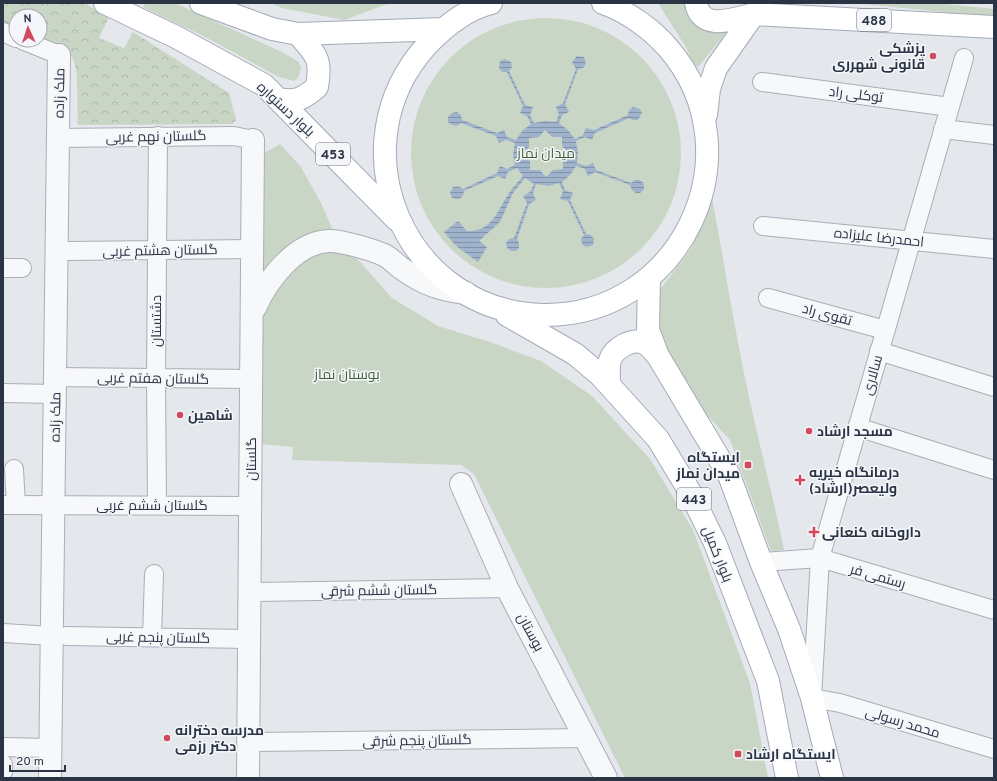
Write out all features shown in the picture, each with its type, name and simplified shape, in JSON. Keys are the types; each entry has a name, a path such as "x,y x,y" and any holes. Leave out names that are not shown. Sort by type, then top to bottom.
{"main road":[{"name":"بلوار دستواره","path":"105,3 176,37 264,85 401,224"},
{"path":"201,3 272,29 298,34 444,29"},
{"path":"488,3 457,19 444,29 421,52 409,69 396,93 387,124 384,156 385,172 393,206 401,224 418,251 435,270 475,298 505,309 527,314 560,314 592,308 622,296 649,278 669,257 683,239 698,208 707,169 707,140 701,106 692,83 676,57 637,20 603,3"},
{"path":"696,3 697,8 703,18 719,22 754,14"},
{"path":"705,123 709,89 716,68 754,14"},
{"name":"488","path":"754,14 994,27"},
{"path":"279,99 291,102 306,96 317,87 320,72 317,54 298,34"},
{"path":"649,278 648,330 658,356 729,475 761,562 790,629 812,698 832,778"},
{"name":"بلوار کمیل","path":"475,298 575,354 600,375 658,439 690,492 715,543 768,681 787,778"},
{"path":"609,385 610,360 614,351 624,345 635,342 644,343 658,356"}],"street":[{"path":"42,48 59,55"},
{"name":"ملک زاده","path":"50,778 50,748 59,636 53,505 59,55"},
{"name":"سالاری","path":"812,698 820,558 964,58"},
{"name":"توکلی راد","path":"762,82 950,107"},
{"path":"943,129 994,135"},
{"name":"دشتستان","path":"157,505 156,378 158,136"},
{"name":"گلستان نهم غربی","path":"58,138 234,136 253,140"},
{"name":"گلستان","path":"248,778 253,140"},
{"name":"احمدرضا علیزاده","path":"763,226 994,249"},
{"path":"252,315 260,295 280,267 313,244 329,241 344,242 385,255 426,284 475,298"},
{"name":"گلستان هشتم غربی","path":"68,251 253,249"},
{"path":"3,268 22,268"},
{"name":"تقوی راد","path":"768,298 886,330"},
{"path":"879,351 994,387"},
{"name":"گلستان هفتم غربی","path":"3,393 55,385 156,378 252,379"},
{"path":"858,427 994,470"},
{"path":"10,505 14,469"},
{"name":"بوستان","path":"461,484 508,588 606,778"},
{"name":"گلستان ششم غربی","path":"10,505 251,506"},
{"name":"رستمی فر","path":"761,562 820,558 994,610"},
{"path":"152,637 154,574"},
{"name":"گلستان ششم شرقی","path":"250,592 508,588"},
{"name":"گلستان پنجم غربی","path":"3,633 59,636 249,639"},
{"name":"محمد رسولی","path":"812,698 840,703 994,749"},
{"name":"گلستان پنجم شرقی","path":"248,742 586,738"},
{"path":"3,747 50,748"},
{"path":"3,764 3,772"}],"green space":[{"path":"3,3 84,3 109,17 99,38 124,48 133,32 229,93 236,120 232,124 78,125 75,64 71,55 48,43 48,8 8,8 8,28 3,26"},
{"path":"145,3 175,3 284,53 299,62 301,69 298,78 294,81 279,77 205,37 143,7"},
{"path":"270,3 390,3 344,20 282,8"},
{"path":"658,3 687,3 699,23 708,30 721,31 730,28 698,67 693,64 687,49"},
{"path":"853,3 935,3 994,9 994,17"},
{"name":"میدان نماز","path":"533,18 559,18 572,20 598,28 621,41 642,57 658,78 671,101 679,127 681,153 679,179 671,205 658,228 642,249 621,265 598,278 572,286 559,288 533,288 520,286 494,278 471,265 450,249 434,228 421,205 413,179 411,166 411,140 413,127 421,101 434,78 450,57 471,41 494,28 520,20"},
{"path":"280,144 301,167 321,203 334,233 318,231 286,248 265,268 261,281 261,155"},
{"path":"712,198 744,373 784,550 771,551 730,440 686,392 659,331 658,292 691,249"},
{"name":"بوستان نماز","path":"321,248 354,255 392,298 438,326 493,343 541,361 592,396 650,459 693,530 750,683 768,778 625,778 474,474 461,465 292,460 293,447 261,444 259,380 265,297 277,281"}],"water":[{"path":"577,56 584,57 586,64 583,68 578,69 565,104 569,112 562,115 559,123 568,130 575,139 583,135 586,128 594,130 628,115 629,110 633,107 640,109 642,113 638,120 629,118 595,133 592,140 585,137 576,141 578,152 577,163 586,166 593,163 596,170 631,183 635,180 640,180 644,184 644,189 640,193 636,193 632,190 630,185 595,172 588,176 585,169 576,166 570,175 562,182 565,190 573,193 570,200 586,234 591,235 594,239 593,245 586,247 582,244 581,239 584,235 568,201 560,199 563,191 559,183 548,186 536,184 533,193 536,200 529,204 517,239 519,248 516,251 511,251 507,248 506,243 509,239 514,238 527,203 523,196 530,192 534,184 525,178 513,193 500,222 479,241 487,247 478,262 456,246 444,232 458,221 467,231 483,228 493,219 511,191 523,176 517,168 508,172 505,179 498,176 464,191 463,196 459,199 452,198 450,193 453,187 458,186 463,189 497,173 500,166 507,169 515,165 513,154 515,143 506,140 499,143 496,136 461,123 457,126 452,125 448,122 448,117 452,113 457,112 461,115 462,120 497,133 504,130 507,137 516,140 522,131 531,124 527,116 520,113 523,106 507,72 502,72 499,68 500,61 505,59 511,62 512,67 509,71 525,105 533,107 530,115 534,123 545,121 556,122 559,114 556,107 563,103 576,69 572,62","holes":["545,130 552,137 562,137 562,146 569,153 563,160 563,169 553,170 546,177 540,170 530,170 530,161 523,154 529,147 529,138 539,137"]}],"place":[{"name":"پزشکی قانونی شهرری","path":"933,56"},
{"name":"شاهین","path":"180,415"},
{"name":"مسجد ارشاد","path":"809,431"},
{"name":"ایستگاه میدان نماز","path":"748,465"},
{"name":"درمانگاه خیریه ولیعصر(ارشاد)","path":"800,480"},
{"name":"داروخانه کنعانی","path":"814,532"},
{"name":"مدرسه دخترانه دکتر رزمی","path":"167,738"},
{"name":"ایستگاه ارشاد","path":"738,754"}]}
